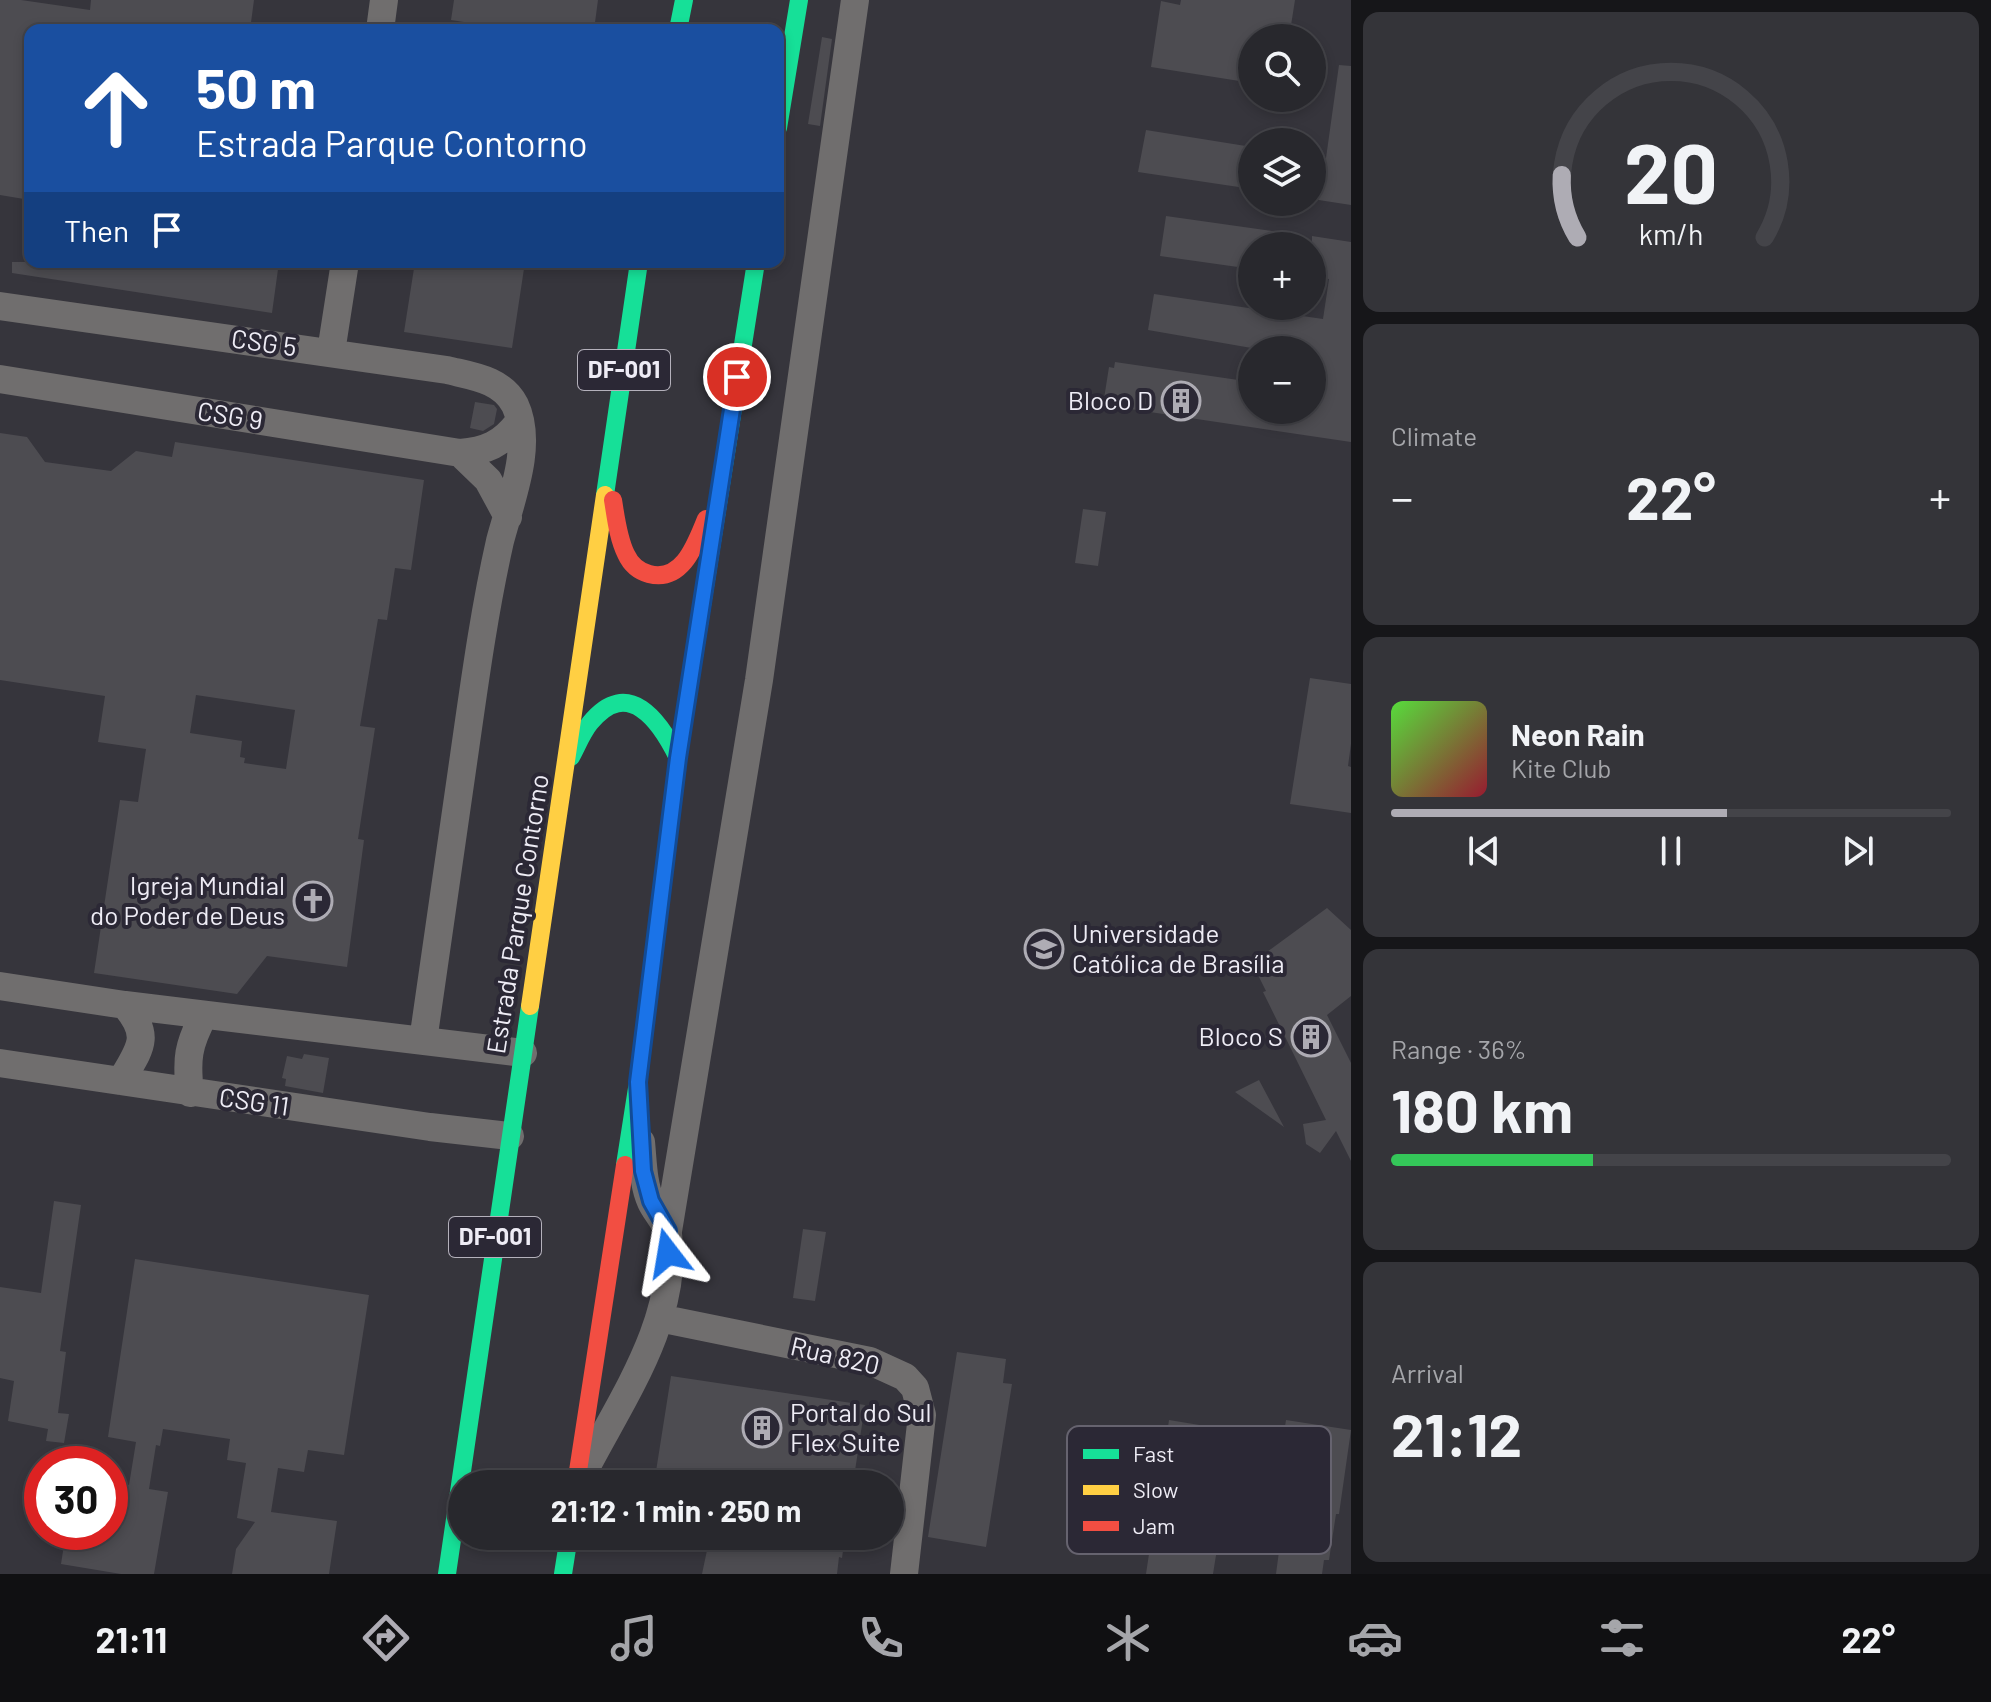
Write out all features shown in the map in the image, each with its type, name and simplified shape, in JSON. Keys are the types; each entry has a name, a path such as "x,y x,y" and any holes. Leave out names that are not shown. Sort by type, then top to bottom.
{"highway":[{"path":"679,24 684,0"},
{"path":"784,91 799,0"},
{"name":"Estrada Parque Contorno","path":"447,1574 638,268"},
{"path":"579,1470 638,1082 678,758 755,268"},
{"path":"609,478 622,541 633,565 647,574 675,572 691,553 719,491"},
{"path":"567,764 591,722 610,707 625,703 640,706 655,716 668,734 678,758"},
{"path":"563,1574 567,1550"}],"street":[{"path":"381,24 384,0"},
{"path":"584,1470 637,1370 659,1318 668,1274 668,1231 759,680 855,0"},
{"path":"331,352 344,268"},
{"name":"CSG 5","path":"0,306 447,370 486,380 508,394 517,415"},
{"name":"CSG 9","path":"0,379 460,453 492,448 507,437 517,415"},
{"path":"423,1041 473,691 501,540 518,473 520,437 517,415"},
{"path":"460,453 488,480 509,512"},
{"path":"0,986 125,1005 523,1053"},
{"path":"121,1081 142,1033 139,1022 125,1005"},
{"path":"190,1093 188,1051 204,1015"},
{"name":"CSG 11","path":"0,1063 190,1093 510,1136"},
{"path":"638,1082 643,1171 651,1201 668,1231"},
{"name":"Rua 820","path":"659,1318 870,1361 905,1377 915,1388 922,1415 904,1574"}],"building":[{"path":"0,0 90,10 91,0 254,0 251,24 24,24 24,199 0,195"},
{"path":"454,0 598,0 595,24 477,24 451,20"},
{"path":"1181,0 1295,0 1291,24 1238,24 1238,81 1151,67 1161,1 1180,5"},
{"path":"822,37 832,39 820,126 808,124"},
{"path":"1339,65 1351,66 1351,205 1326,201 1326,158"},
{"path":"1146,130 1238,145 1238,187 1138,172"},
{"path":"1166,216 1279,232 1238,232 1238,267 1160,256"},
{"path":"1326,238 1351,242 1351,442 1103,405 1109,367 1114,368 1115,362 1238,380 1238,424 1326,424 1326,336 1238,336 1238,346 1148,330 1154,294 1238,306 1238,320 1326,320 1329,279 1326,279"},
{"path":"12,262 24,262 24,268 278,268 272,313 12,273"},
{"path":"414,268 524,268 512,348 404,332"},
{"path":"475,402 494,405 497,409 494,424 483,431 470,428"},
{"path":"0,433 27,437 45,462 111,471 136,451 172,457 175,442 424,480 411,570 395,568 387,620 378,619 360,726 375,728 358,839 364,840 347,967 267,956 237,994 94,973 120,800 138,802 146,749 98,742 105,696 0,680","holes":["196,695 295,710 286,769 244,763 245,758 240,757 242,741 190,733"]},
{"path":"1083,509 1106,512 1098,566 1075,563"},
{"path":"1310,678 1351,684 1348,766 1351,767 1351,813 1290,804"},
{"name":"Bloco S","path":"1327,908 1351,930 1351,996 1327,1015 1351,1063 1351,1161 1336,1131 1320,1153 1306,1144 1303,1124 1326,1120 1263,992 1266,991 1252,963"},
{"path":"304,1054 329,1058 323,1093 285,1086 286,1079 282,1078 287,1056 302,1059"},
{"path":"1259,1080 1284,1127 1235,1092"},
{"path":"54,1201 81,1205 60,1351 66,1352 58,1413 69,1414 64,1443 46,1441 48,1429 8,1421 14,1381 0,1378 0,1287 41,1293"},
{"path":"803,1229 826,1232 815,1301 793,1298"},
{"path":"135,1259 369,1295 344,1455 308,1450 304,1472 278,1468 271,1512 337,1521 329,1574 232,1574 236,1549 255,1522 237,1518 246,1463 227,1460 230,1439 163,1429 160,1446 156,1445 149,1489 168,1492 154,1574 121,1574 61,1564 63,1550 128,1550 128,1485 136,1442 108,1437"},
{"path":"957,1352 1006,1359 1003,1383 1012,1384 986,1547 928,1537"},
{"name":"Portal do Sul Flex Suite","path":"671,1376 865,1405 855,1470 656,1470"},
{"path":"1169,1420 1206,1426 1168,1426"},
{"path":"1286,1420 1325,1426 1285,1426"},
{"path":"1331,1427 1351,1430 1339,1514 1336,1514 1331,1547"},
{"path":"707,1550 843,1550 837,1574 702,1574"},
{"path":"1149,1554 1216,1554 1213,1574 1146,1574"},
{"path":"1279,1554 1330,1554 1329,1560 1324,1560 1322,1574 1276,1574"}],"traffic: fast":[{"path":"679,24 684,0"},
{"path":"784,91 799,0"},
{"path":"605,495 638,268"},
{"path":"625,1165 678,758 755,268"},
{"path":"571,757 590,723 604,709 617,703 642,709 652,718 678,758"},
{"path":"447,1574 530,1006"},
{"path":"563,1574 567,1550"}],"traffic: slow":[{"path":"530,1006 605,495"}],"traffic: jam":[{"path":"613,500 626,554 635,567 649,574 671,573 679,567 693,549 706,519"},
{"path":"578,1470 625,1165"}],"place":[{"name":"Bloco D","path":"1181,401"},
{"name":"Igreja Mundial do Poder de Deus","path":"313,901"},
{"name":"Universidade Católica de Brasília","path":"1044,949"},
{"name":"Bloco S","path":"1311,1037"},
{"name":"Portal do Sul Flex Suite","path":"762,1428"}],"route":[{"path":"668,1253 668,1231 651,1201 643,1171 638,1082 678,758 737,377"}]}
